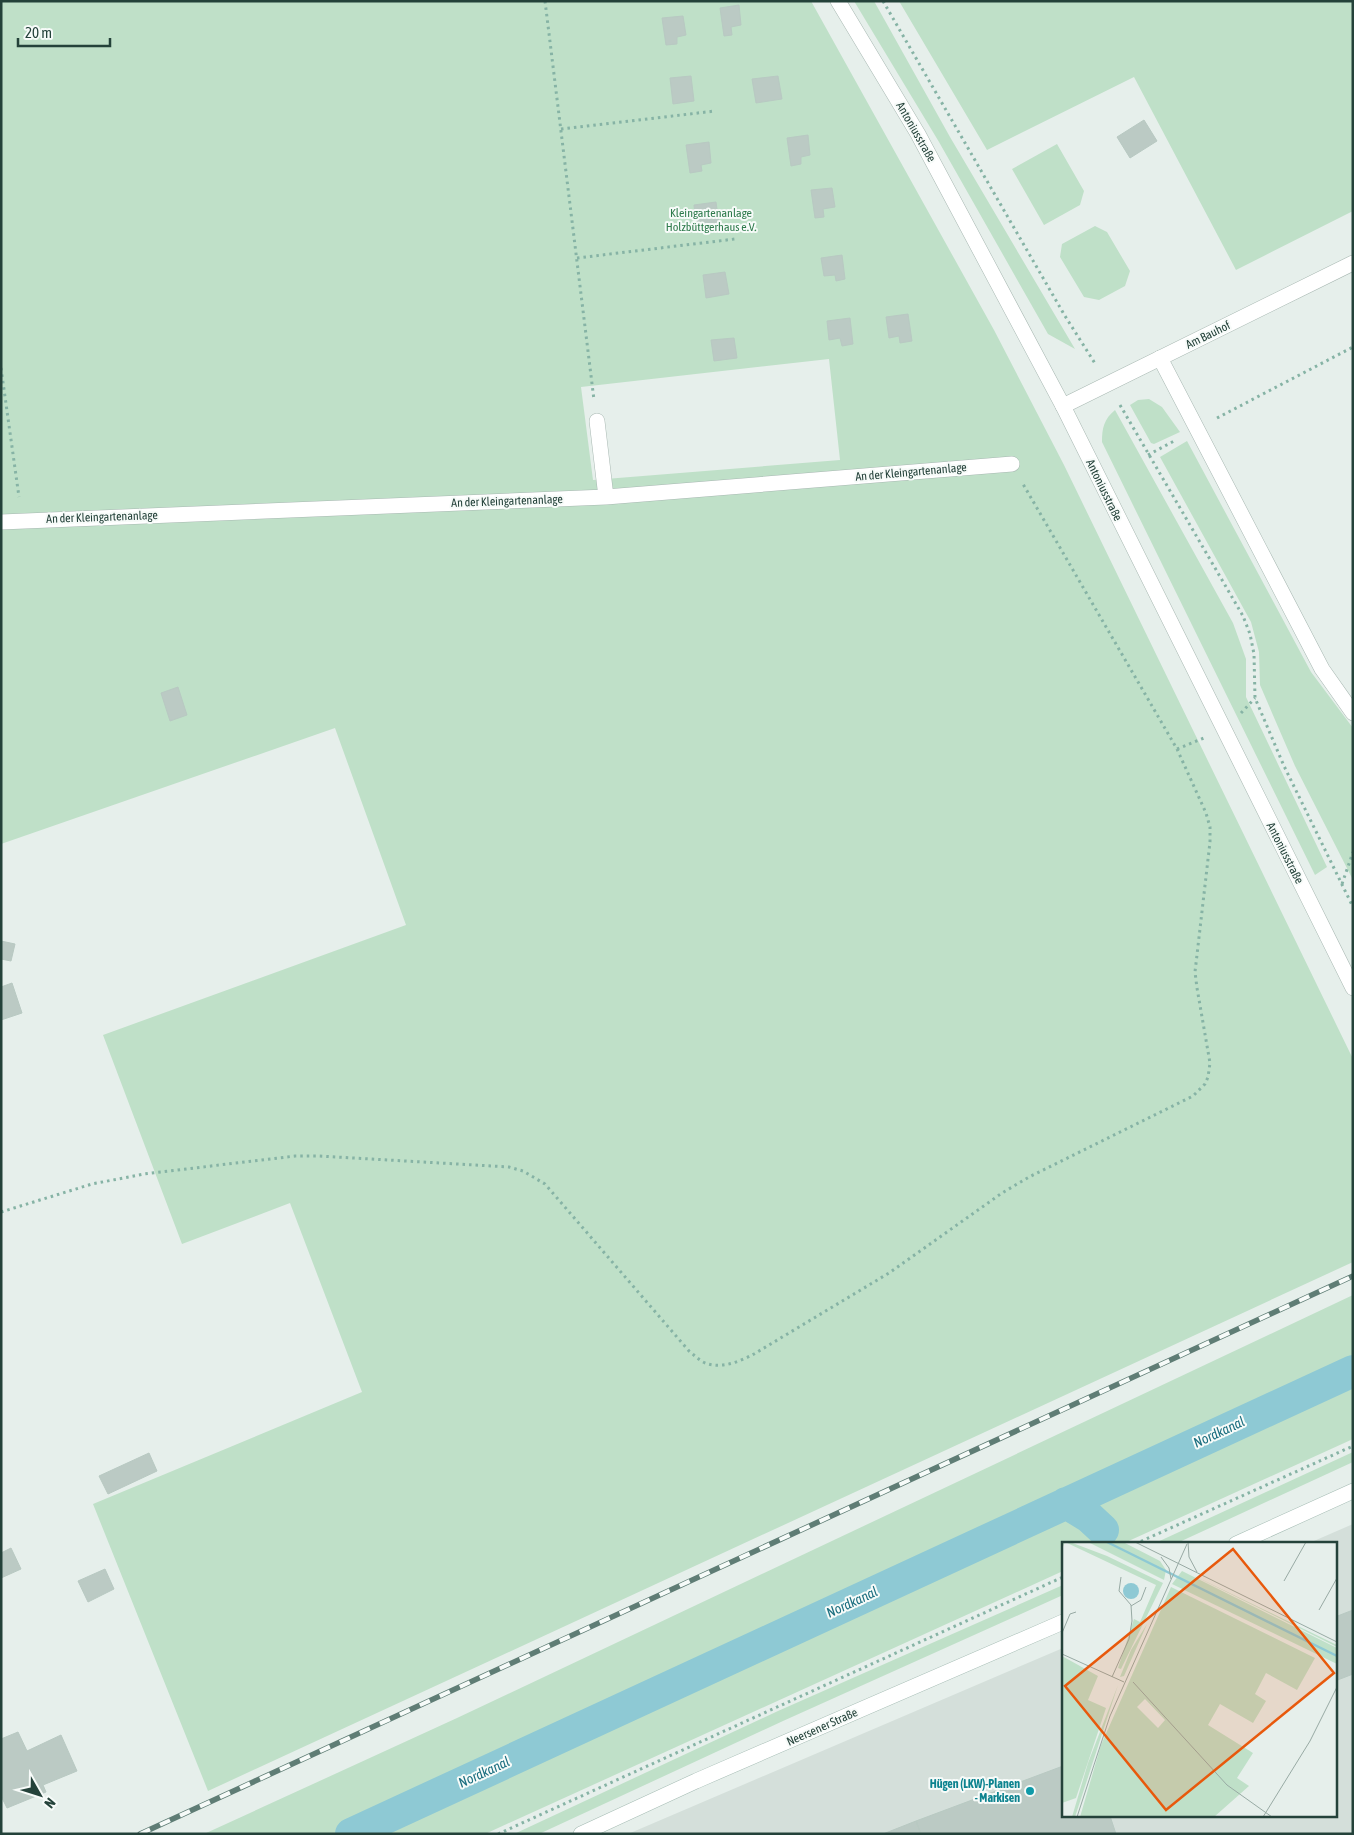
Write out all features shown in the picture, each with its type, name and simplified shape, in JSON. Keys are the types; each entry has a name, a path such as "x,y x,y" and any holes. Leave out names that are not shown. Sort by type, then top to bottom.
{"street":[{"name":"Antoniusstraße","path":"838,1 918,134 1063,406 1353,988"},
{"name":"Am Bauhof","path":"1063,406 1353,263"},
{"path":"1160,358 1322,669 1353,713"},
{"path":"597,421 606,497"},
{"name":"An der Kleingartenanlage","path":"1,522 606,497 1012,464"},
{"path":"1240,1542 1353,1491"},
{"name":"Neersener Straße","path":"581,1834 696,1781 1062,1622"}],"path":[{"path":"544,1 597,421"},
{"path":"883,1 1064,316 1108,384 1243,616 1250,634 1254,654 1255,698 1284,766 1353,907"},
{"path":"561,129 715,111"},
{"path":"576,258 735,240"},
{"path":"1148,455 1353,347"},
{"path":"1,368 22,520"},
{"path":"1,1212 92,1184 144,1174 295,1156 509,1167 534,1176 545,1184 690,1351 703,1362 720,1365 737,1363 754,1354 889,1273 1002,1193 1029,1177 1193,1096 1205,1084 1210,1063 1196,988 1210,827 1177,749 1012,464"},
{"path":"1342,884 1353,852"},
{"path":"1140,1542 1353,1446"},
{"path":"498,1834 1062,1577"}],"shaded area":[{"path":"1353,1524 1353,1834 628,1834 1062,1648 1062,1818 1336,1818 1336,1542 1312,1542"}],"green space":[{"name":"Kleingartenanlage Holzbüttgerhaus e.V.","path":"1,1 811,1 994,330 1064,465 1353,1059 1353,1262 208,1791 93,1504 362,1392 290,1203 182,1244 103,1035 406,925 335,728 1,844","holes":["829,359 840,460 593,480 581,387"]},
{"path":"854,1 874,1 950,137 1075,349 1048,334 939,142"},
{"path":"899,1 1353,1 1353,211 1236,270 1134,77 987,150"},
{"path":"1057,144 1084,191 1080,205 1044,225 1012,169"},
{"path":"1095,226 1107,232 1130,271 1125,286 1099,300 1084,297 1060,257 1062,244"},
{"path":"1149,399 1162,407 1180,432 1154,444 1151,443 1130,405 1138,400"},
{"path":"1115,410 1233,623 1246,659 1246,697 1327,867 1315,875 1102,442 1104,424"},
{"path":"1187,441 1311,672 1353,728 1353,880 1295,766 1260,685 1259,652 1251,622 1160,457"},
{"path":"1353,1295 1353,1439 1126,1542 1062,1542 1062,1571 485,1834 204,1834 457,1718"},
{"path":"1353,1452 1353,1462 1179,1542 1157,1542"},
{"path":"1062,1585 1062,1595 783,1721 539,1834 514,1834 778,1711"}],"building":[{"path":"739,5 741,25 731,27 732,35 724,36 720,8"},
{"path":"683,16 686,35 677,37 677,44 666,45 662,18"},
{"path":"691,76 694,101 673,104 670,78"},
{"path":"778,76 782,99 756,103 752,79"},
{"path":"1144,120 1157,141 1130,158 1117,137"},
{"path":"808,135 810,155 801,157 801,164 791,166 787,138"},
{"path":"709,142 711,163 701,165 702,171 690,173 686,145"},
{"path":"832,188 835,207 823,209 824,217 815,218 811,190"},
{"path":"716,202 720,231 709,232 708,225 696,226 694,205"},
{"path":"842,255 845,279 836,281 835,275 824,276 821,258"},
{"path":"725,272 729,294 706,298 703,275"},
{"path":"908,314 912,341 900,343 899,336 889,338 886,317"},
{"path":"850,318 853,344 842,346 840,338 829,340 827,321"},
{"path":"734,338 737,358 714,361 711,340"},
{"path":"178,687 187,715 170,721 161,693"},
{"path":"1,941 15,944 11,961 1,959"},
{"path":"12,983 22,1013 1,1020 1,987"},
{"path":"149,1453 157,1471 108,1494 99,1476"},
{"path":"11,1548 21,1569 1,1578 1,1553"},
{"path":"105,1569 114,1589 88,1602 78,1581"},
{"path":"1353,1610 1353,1674 1336,1681 1336,1617"},
{"path":"18,1732 27,1751 61,1735 77,1771 43,1785 46,1792 7,1808 1,1796 1,1739"},
{"name":"Hügen (LKW)-Planen - Markisen","path":"1062,1766 1062,1818 1111,1818 1116,1834 921,1834 916,1821"},
{"path":"916,1821 921,1834 883,1834"}],"waterway":[{"name":"Nordkanal","path":"351,1834 1353,1371"},
{"path":"1066,1503 1089,1517 1103,1530"}],"railway":[{"path":"140,1834 1353,1276"}],"place":[{"name":"Hügen (LKW)-Planen - Markisen","path":"1030,1791"}]}
